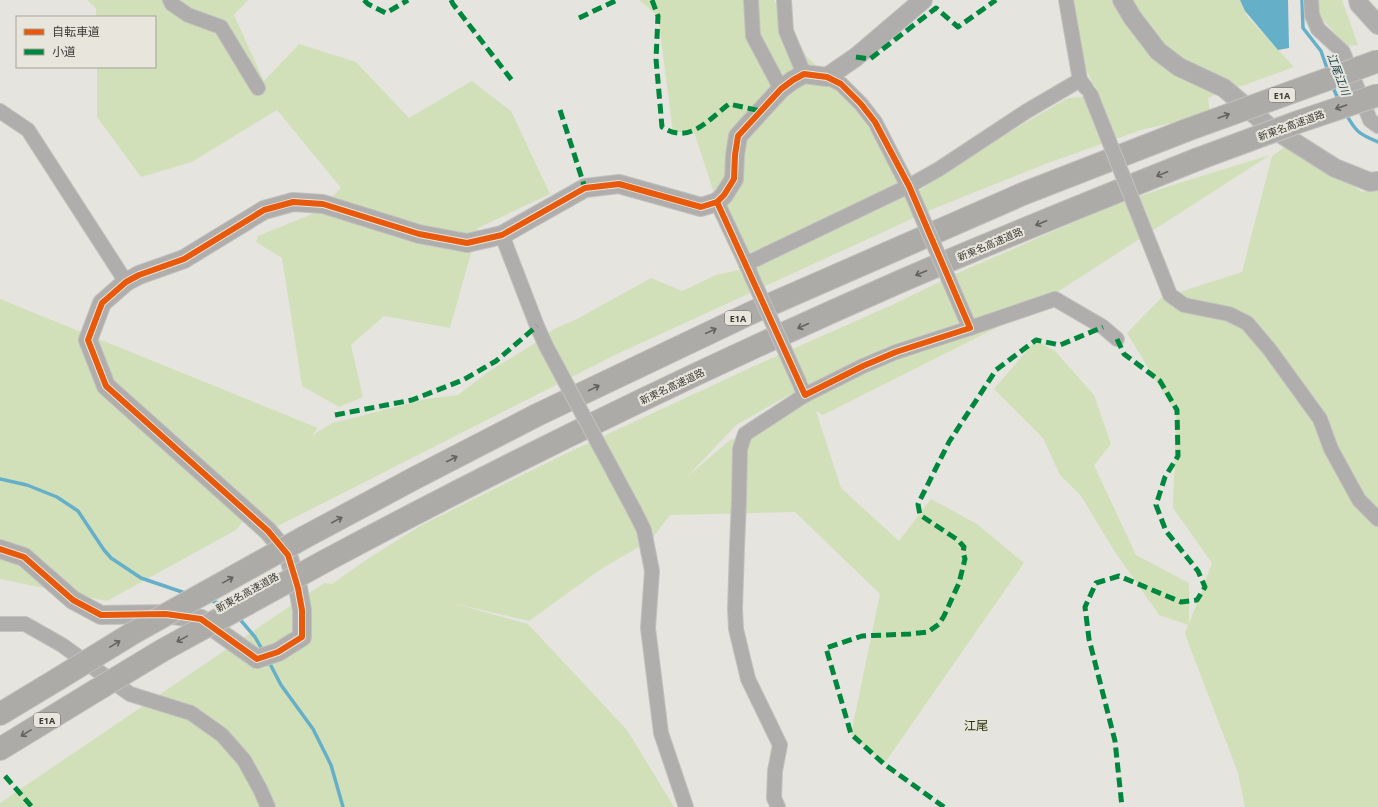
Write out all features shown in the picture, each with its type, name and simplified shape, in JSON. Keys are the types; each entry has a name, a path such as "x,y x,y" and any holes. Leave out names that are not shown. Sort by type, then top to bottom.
{"highway":[{"name":"新東名高速道路","path":"0,714 133,633 303,538 415,478 537,415 753,312 1018,196 1187,130 1378,61"},
{"name":"新東名高速道路","path":"0,750 163,650 327,560 428,506 667,388 899,282 1064,213 1198,159 1378,94"}],"street":[{"path":"170,0 172,4 188,15 221,27 258,88"},
{"path":"751,0 752,36 781,89"},
{"path":"784,0 786,32 804,74"},
{"path":"827,77 856,57 923,0"},
{"path":"1066,0 1080,80 1090,93 1170,294 1184,305 1229,314 1248,323 1270,350 1320,419 1331,450 1359,500 1378,519"},
{"path":"1122,0 1132,17 1158,51 1179,67 1224,88 1267,125 1335,168 1370,182 1378,180"},
{"path":"1311,0 1312,15 1318,29 1343,52 1370,120 1378,126"},
{"path":"1358,0 1359,4 1378,26"},
{"path":"0,549 24,557 73,600 101,615 166,614 201,618 257,659 278,652 302,637 302,610 298,588 288,555 268,531 106,386 88,340 102,303 126,282 139,275 184,259 264,210 293,202 323,204 419,234 467,243 502,235 585,188 619,184 701,207 717,202 734,179 735,155 738,136 781,89 804,74 827,77 841,84 861,104 875,122 911,190 967,323"},
{"path":"748,268 911,190 939,169 1028,111 1080,80"},
{"path":"0,111 28,130 126,282"},
{"path":"717,202 802,390"},
{"path":"502,235 546,346 644,530 652,571 648,628 661,733 686,807"},
{"path":"778,807 774,798 775,771 780,745 748,679 736,629 736,546 740,500 740,449 745,434 802,390 967,323 1055,299 1103,327 1116,339"},
{"path":"0,624 25,624 62,645 130,694 191,713 222,735 244,760 260,788 268,807"}],"green space":[{"path":"87,0 248,0 234,15 264,81 299,44 356,62 409,118 472,81 511,111 550,194 478,228 450,328 384,316 351,345 363,397 339,407 302,386 282,258 256,242 258,236 317,212 341,188 277,110 192,162 141,177 97,117 97,68 156,68 156,16 96,16 96,8"},
{"path":"639,0 774,0 807,57 843,89 905,183 746,264 717,202 694,132 673,132 658,16"},
{"path":"1070,0 1240,0 1247,16 1294,67 1242,86 1234,87 1208,98 1210,114 1141,130 1048,163 940,206 617,354 278,526 252,510 236,530 107,601 0,579 0,299 318,428 311,436 332,423 426,399 458,395 488,372 540,340 554,329 577,319 651,278 682,291 716,275 764,264 922,189 973,153 1068,98 1098,96 1082,60"},
{"path":"1317,0 1342,0 1358,45 1346,46 1319,15"},
{"path":"1289,144 1362,192 1378,188 1378,807 1245,807 1238,773 1185,634 1188,625 1159,615 1115,552 1081,496 1060,475 1043,438 994,389 1036,340 1056,352 1094,395 1111,444 1094,465 1136,555 1189,583 1189,624 1212,563 1173,508 1176,414 1127,333 1161,298 1242,272 1272,156"},
{"path":"1270,155 1020,316 823,415 816,411 841,488 899,541 931,499 977,524 1024,563 884,764 851,734 880,594 795,512 670,515 651,540 601,569 529,621 452,603 528,624 627,730 674,807 0,807 0,803 324,583 332,584 369,558 420,526 565,454 752,367 892,305 960,272 1116,204","holes":["791,394 806,405 729,441 688,476 736,425"]}],"water":[{"path":"1240,0 1288,0 1289,48 1278,50 1245,11"}],"waterway":[{"name":"江尾江川","path":"1302,0 1303,28 1321,51 1328,71"},
{"name":"江尾江川","path":"1332,85 1339,101"},
{"name":"江尾江川","path":"1346,114 1359,132 1378,142"},
{"path":"0,479 27,485 57,497 78,511 111,558 141,578 188,594"},
{"path":"209,600 226,607"},
{"path":"238,617 255,637 263,651"},
{"path":"269,662 281,685 313,729 331,765 343,807"}],"marked path":[{"path":"364,0 368,4 386,13 408,0"},
{"path":"451,0 514,83"},
{"path":"579,18 617,0"},
{"path":"652,0 658,16 656,59 662,127 672,132 690,132 706,123 729,104 761,111"},
{"path":"856,57 870,59 936,8 958,27 996,0"},
{"path":"560,110 585,188"},
{"path":"335,415 412,400 463,380 496,361 537,326"},
{"path":"944,807 884,764 851,734 826,648 862,636 928,632 939,624 959,583 965,559 963,552 964,547 958,540 920,515 918,504 949,442 996,370 1036,340 1060,345 1103,327"},
{"path":"1117,339 1124,354 1160,381 1177,410 1178,456 1165,477 1156,505 1166,531 1198,571 1205,587 1197,600 1181,602 1119,576 1096,583 1085,607 1089,639 1115,741 1122,807"},
{"path":"5,776 32,807"}],"cycle path":[{"path":"0,549 24,557 73,600 101,615 166,614 201,619 257,659 278,652 302,637 302,610 298,588 288,555 268,531 106,386 88,340 102,303 126,282 139,275 184,259 264,210 293,202 323,204 419,234 467,243 502,235 585,188 619,184 701,207 717,202 724,195 734,179 735,155 738,136 781,89 804,74 827,77 841,84 861,104 875,122 909,186 970,328 896,352 863,366 805,395 717,202"}],"district":[{"name":"江尾","path":"976,725"}]}
